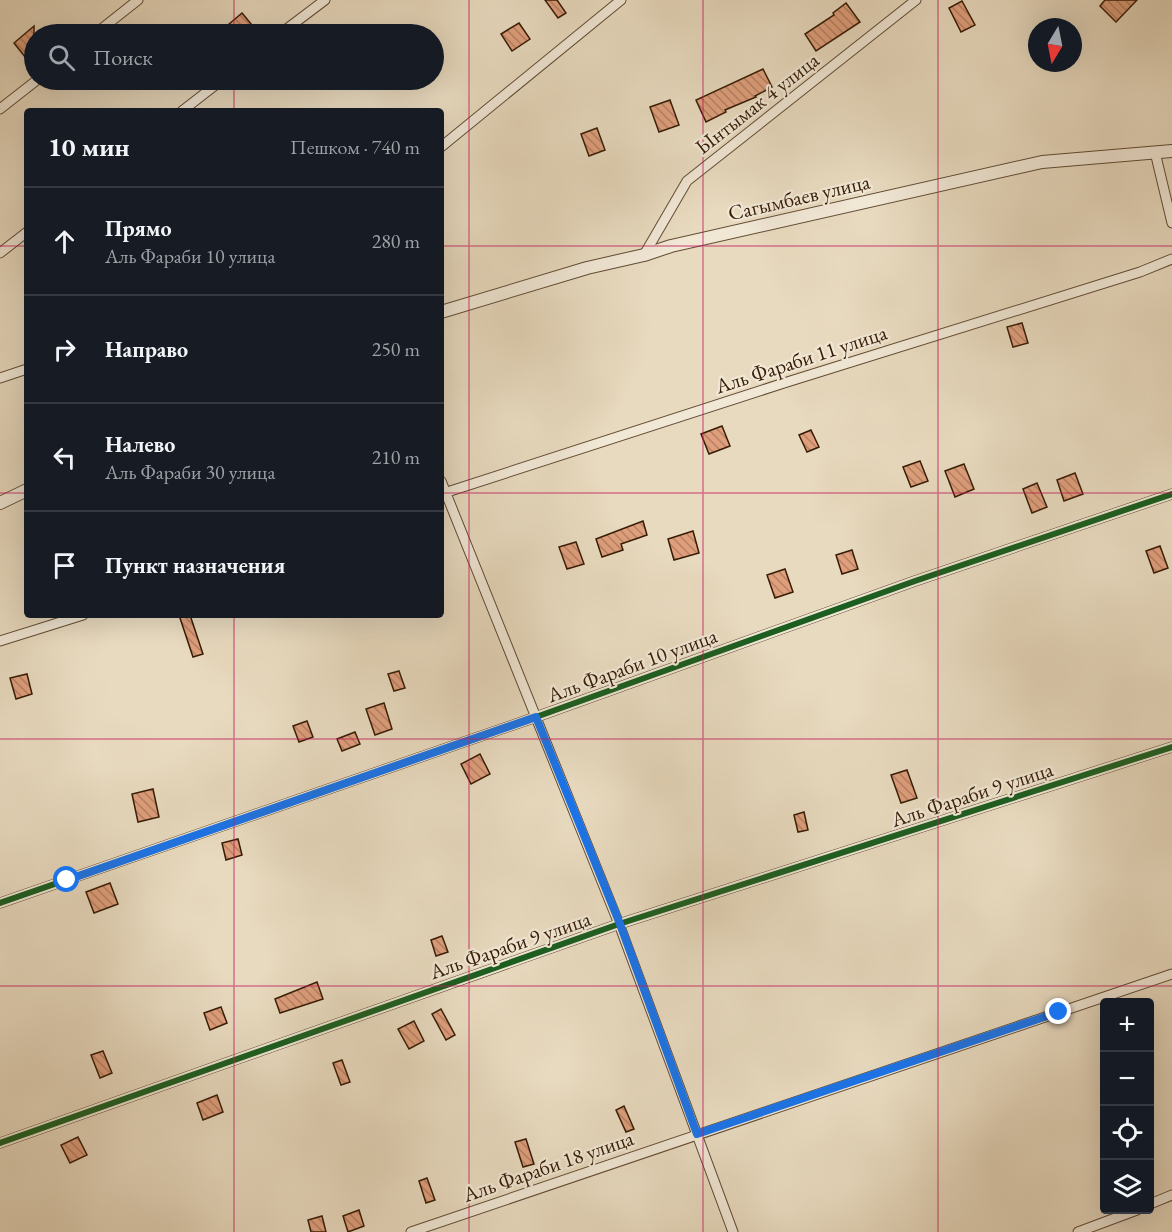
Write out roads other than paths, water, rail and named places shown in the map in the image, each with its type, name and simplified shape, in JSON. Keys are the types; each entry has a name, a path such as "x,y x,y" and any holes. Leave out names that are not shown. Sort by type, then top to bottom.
{"street":[{"path":"108,24 138,0"},
{"path":"293,24 324,0"},
{"path":"444,145 621,0"},
{"name":"Ынтымак 4 улица","path":"644,255 687,181 916,0"},
{"path":"0,109 24,90"},
{"path":"186,108 209,90"},
{"name":"Сагымбаев улица","path":"444,311 587,268 683,243 1042,162 1172,151"},
{"path":"1155,152 1172,223"},
{"path":"0,253 24,234"},
{"name":"Аль Фараби 11 улица","path":"444,493 784,383 1140,272 1172,259"},
{"path":"0,378 24,370"},
{"path":"0,502 24,491"},
{"path":"444,493 620,924 733,1232"},
{"name":"Аль Фараби 10 улица","path":"0,903 536,717 915,581 1172,494"},
{"path":"0,641 73,618"},
{"name":"Аль Фараби 9 улица","path":"0,1143 620,924 1172,747"},
{"name":"Аль Фараби 18 улица","path":"411,1232 1172,974"},
{"path":"1154,1202 1172,1195"},
{"path":"1078,1232 1124,1214"}]}
